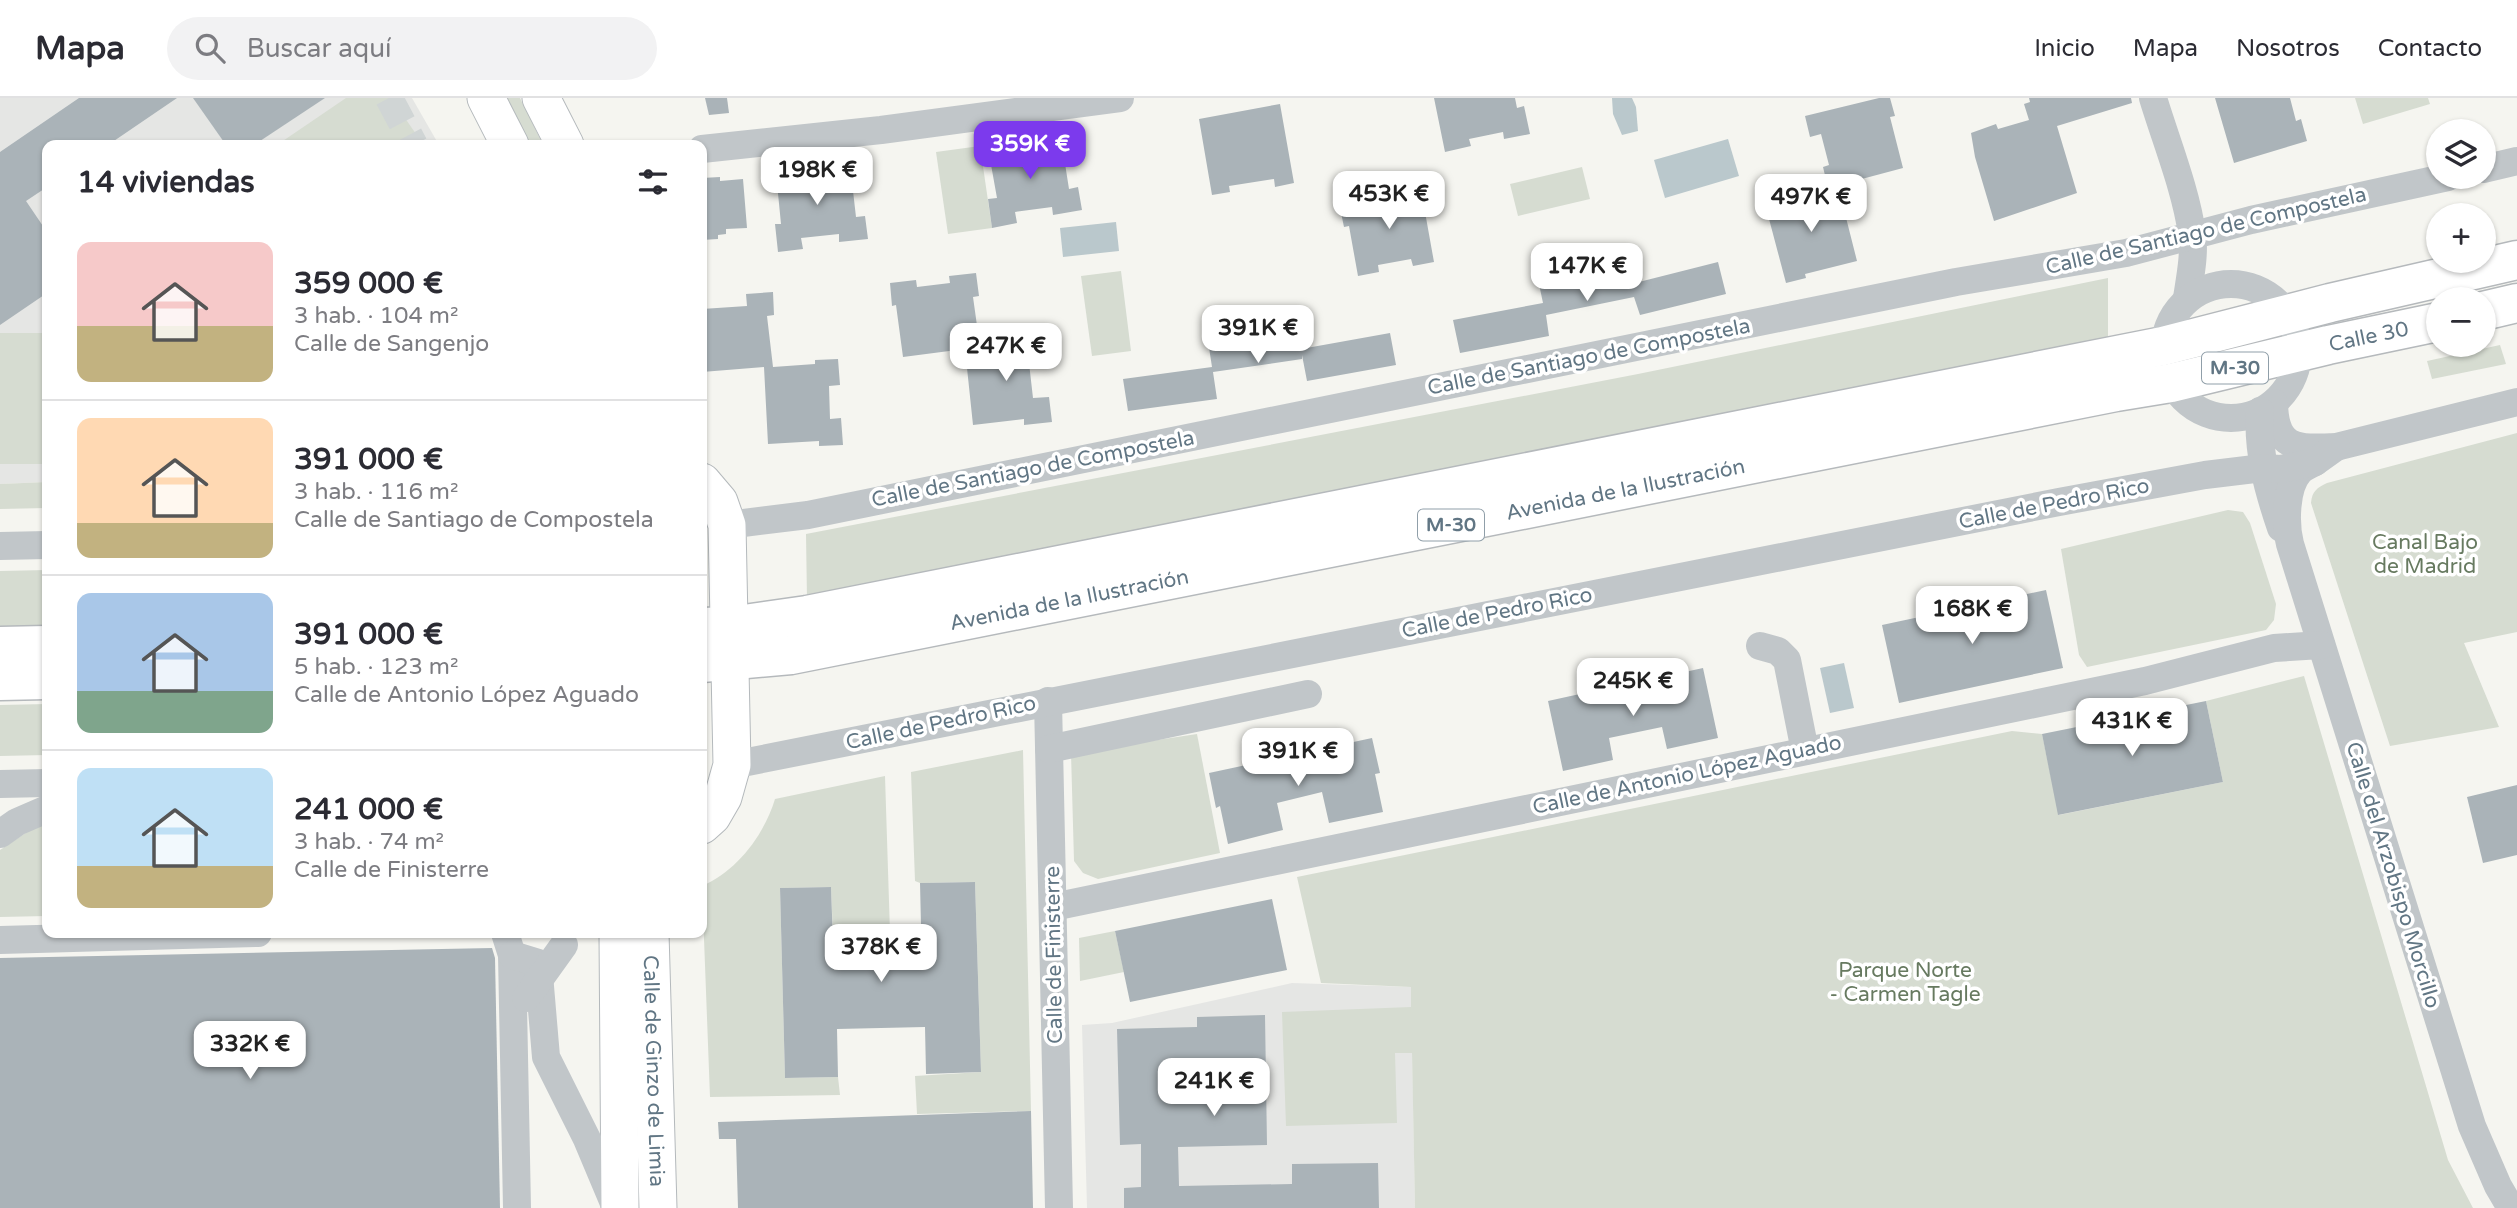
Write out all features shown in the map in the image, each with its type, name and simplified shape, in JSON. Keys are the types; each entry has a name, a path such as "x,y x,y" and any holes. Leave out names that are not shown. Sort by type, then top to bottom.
{"highway":[{"name":"M-30","path":"2288,315 2517,260"},
{"path":"2496,308 2517,303"},
{"name":"Avenida de la Ilustración","path":"716,644 807,615 2163,346 2288,315"},
{"path":"2496,326 2517,322"},
{"name":"Calle 30","path":"2299,353 2426,324"},
{"path":"2358,340 2426,338"},
{"name":"Avenida de la Ilustración","path":"716,644 791,655 2171,383 2299,353"},
{"path":"0,646 42,645"},
{"path":"0,681 42,680"}],"main road":[{"path":"486,98 507,140"},
{"path":"541,98 562,140"},
{"path":"707,488 719,502 727,525 716,644 732,765 723,797 707,820"},
{"name":"Calle de Ginzo de Limia","path":"618,938 618,1208"},
{"name":"Calle de Ginzo de Limia","path":"650,938 658,1208"}],"street":[{"path":"707,148 881,130 1121,98"},
{"path":"2154,98 2192,234 2192,269 2187,298"},
{"path":"2496,166 2517,161"},
{"name":"Calle de Santiago de Compostela","path":"727,525 808,515 1956,282 2126,253 2192,234 2426,182"},
{"path":"2192,234 2228,283"},
{"path":"2228,283 2252,287 2272,298 2288,315 2296,333 2299,353 2295,373 2267,407 2228,419 2205,414 2185,401 2171,383 2164,363 2163,346 2176,310 2187,298 2228,283"},
{"name":"Calle de Pedro Rico","path":"732,765 2059,502 2205,475 2281,468 2517,402"},
{"name":"Calle de Pedro Rico","path":"2267,407 2290,444 2325,454"},
{"name":"Calle del Arzobispo Morcillo","path":"2267,407 2258,436 2263,468 2281,527 2288,536"},
{"path":"2228,419 2244,447 2263,468"},
{"name":"Calle del Arzobispo Morcillo","path":"2325,454 2301,470 2292,483 2288,536 2472,1126 2509,1194"},
{"path":"0,546 42,545"},
{"name":"Calle de Antonio López Aguado","path":"1053,907 2145,681 2274,648 2321,645"},
{"path":"1760,646 1777,650 1787,660 1805,751"},
{"path":"1049,749 1308,694"},
{"name":"Calle de Finisterre","path":"1048,701 1059,1208"},
{"path":"0,784 42,783"},
{"path":"0,834 42,810"},
{"path":"0,940 74,938"},
{"path":"531,1208 526,998 569,939"},
{"path":"508,944 538,963 546,1057 618,1208"},
{"path":"508,944 517,1208"}],"shaded area":[{"path":"0,98 412,98 436,140 42,140 42,482 0,484"},
{"path":"1612,98 1632,98 1636,107 1638,131 1622,135 1613,114"},
{"path":"1728,139 1739,176 1665,198 1654,160"},
{"path":"1116,222 1119,251 1063,257 1060,228"},
{"path":"1844,663 1854,708 1830,713 1820,668"},
{"path":"1292,983 1411,987 1415,1208 1087,1208 1082,1025 1112,1023"}],"green space":[{"path":"346,98 391,98 416,134 407,140 284,140"},
{"path":"505,98 520,98 541,140 526,140"},
{"path":"2355,98 2428,98 2430,104 2363,124"},
{"path":"980,146 992,228 948,234 936,152"},
{"path":"1582,167 1590,199 1518,216 1510,184"},
{"path":"1121,271 1131,351 1092,356 1081,276"},
{"path":"2108,278 2108,341 807,600 806,534 1638,374"},
{"path":"0,333 42,333 42,464 0,464"},
{"path":"2500,345 2506,364 2432,379 2427,361 2445,357 2496,357 2496,346"},
{"name":"Canal Bajo de Madrid","path":"2517,433 2517,632 2464,643 2499,727 2390,746 2311,503 2314,493 2327,483"},
{"path":"42,482 42,508 0,509 0,484"},
{"path":"2228,510 2243,512 2250,523 2276,604 2274,620 2266,630 2087,667 2079,655 2061,549"},
{"path":"42,570 42,627 0,628 0,571"},
{"name":"Parque Norte - Carmen Tagle","path":"2304,676 2448,1160 2473,1208 1415,1208 1412,1053 1395,1053 1397,1123 1286,1126 1282,1012 1411,1007 1411,987 1321,983 1297,877 2012,731 2042,734 2059,815 2223,782 2206,701"},
{"path":"42,704 42,755 0,756 0,705"},
{"path":"1197,734 1220,853 1098,879 1083,873 1074,861 1071,753"},
{"path":"1023,750 1031,1111 917,1114 915,1076 981,1072 975,882 915,881 911,772"},
{"path":"885,776 890,933 833,935 831,887 780,888 785,1078 838,1077 840,1095 710,1097 704,938 707,938 707,883 727,871 748,850 764,826 775,799"},
{"path":"42,822 42,916 0,917 0,850"},
{"path":"1115,931 1124,972 1080,981 1079,938"}],"building":[{"path":"79,98 177,98 115,140 42,140 42,190 26,201 42,225 42,296 0,325 0,152"},
{"path":"193,98 325,98 262,140 222,140"},
{"path":"705,98 727,98 729,113 709,115"},
{"path":"1434,98 1515,98 1517,108 1524,106 1530,134 1504,139 1503,132 1469,139 1471,146 1445,152"},
{"path":"1879,98 1890,98 1895,116 1890,117 1903,168 1828,188 1823,167 1829,165 1821,134 1810,137 1805,116"},
{"path":"2029,98 2131,98 2132,103 2057,126 2077,193 1994,221 1975,157 1971,133 1996,124 1998,129 2029,120 2024,104 2030,102"},
{"path":"2215,98 2290,98 2296,121 2301,119 2307,141 2234,163"},
{"path":"1280,104 1294,183 1275,187 1274,179 1229,186 1230,192 1212,195 1199,119"},
{"path":"1061,138 1069,189 1078,187 1082,210 1053,215 1052,207 1015,212 1017,223 992,228 988,199 997,198 988,148"},
{"path":"850,165 856,217 865,216 868,239 839,242 839,234 801,238 803,249 778,252 775,224 781,224 776,173"},
{"path":"720,177 720,181 743,179 747,228 726,229 726,234 718,235 718,239 707,240 707,178"},
{"path":"1838,186 1857,261 1805,274 1806,278 1786,283 1764,200 1785,195 1787,205 1819,197 1817,190"},
{"path":"1425,188 1429,211 1425,212 1434,262 1413,266 1411,259 1378,265 1379,272 1358,276 1349,226 1344,227 1339,203 1368,198 1369,204 1403,197 1402,193"},
{"path":"1718,262 1726,294 1640,315 1634,297 1546,315 1549,336 1460,353 1453,320 1543,303 1539,284 1626,265 1631,284"},
{"path":"976,273 979,296 973,297 980,347 903,357 896,305 892,306 890,283 916,280 917,287 950,283 949,276"},
{"path":"773,292 774,315 767,316 773,367 815,364 815,360 838,359 840,385 829,386 830,419 841,418 843,445 819,446 819,441 768,444 764,367 707,372 707,309 747,306 746,294"},
{"path":"1297,327 1301,349 1390,333 1396,365 1307,381 1302,355 1302,359 1213,372 1217,399 1128,411 1123,379 1212,367 1208,341"},
{"path":"1038,332 1041,361 1029,363 1033,398 1049,397 1052,422 1024,425 1024,419 973,425 965,349 1015,342 1014,335"},
{"path":"2046,590 2063,668 1899,703 1882,625"},
{"path":"1703,668 1718,738 1667,749 1662,727 1609,738 1613,760 1563,771 1548,701 1598,690 1600,697 1654,685 1653,679"},
{"path":"2206,701 2223,782 2058,815 2042,734"},
{"path":"1372,738 1380,773 1375,774 1383,812 1329,823 1322,792 1277,803 1283,830 1228,844 1220,806 1216,808 1209,773"},
{"path":"2517,785 2517,855 2483,863 2467,797"},
{"path":"975,882 981,1072 926,1074 925,1027 837,1029 838,1077 785,1078 780,888 831,887 834,970 922,968 920,883"},
{"path":"1272,899 1287,970 1130,1002 1115,931"},
{"path":"492,948 495,958 500,1208 0,1208 0,958"},
{"path":"1265,1015 1267,1145 1178,1147 1179,1186 1292,1184 1292,1164 1378,1163 1379,1208 1124,1208 1124,1188 1141,1187 1141,1144 1120,1145 1117,1029 1197,1027 1197,1017"},
{"path":"1031,1111 1033,1208 738,1208 736,1139 719,1139 718,1122"}],"tunnel":[{"path":"389,98 411,140"}]}
